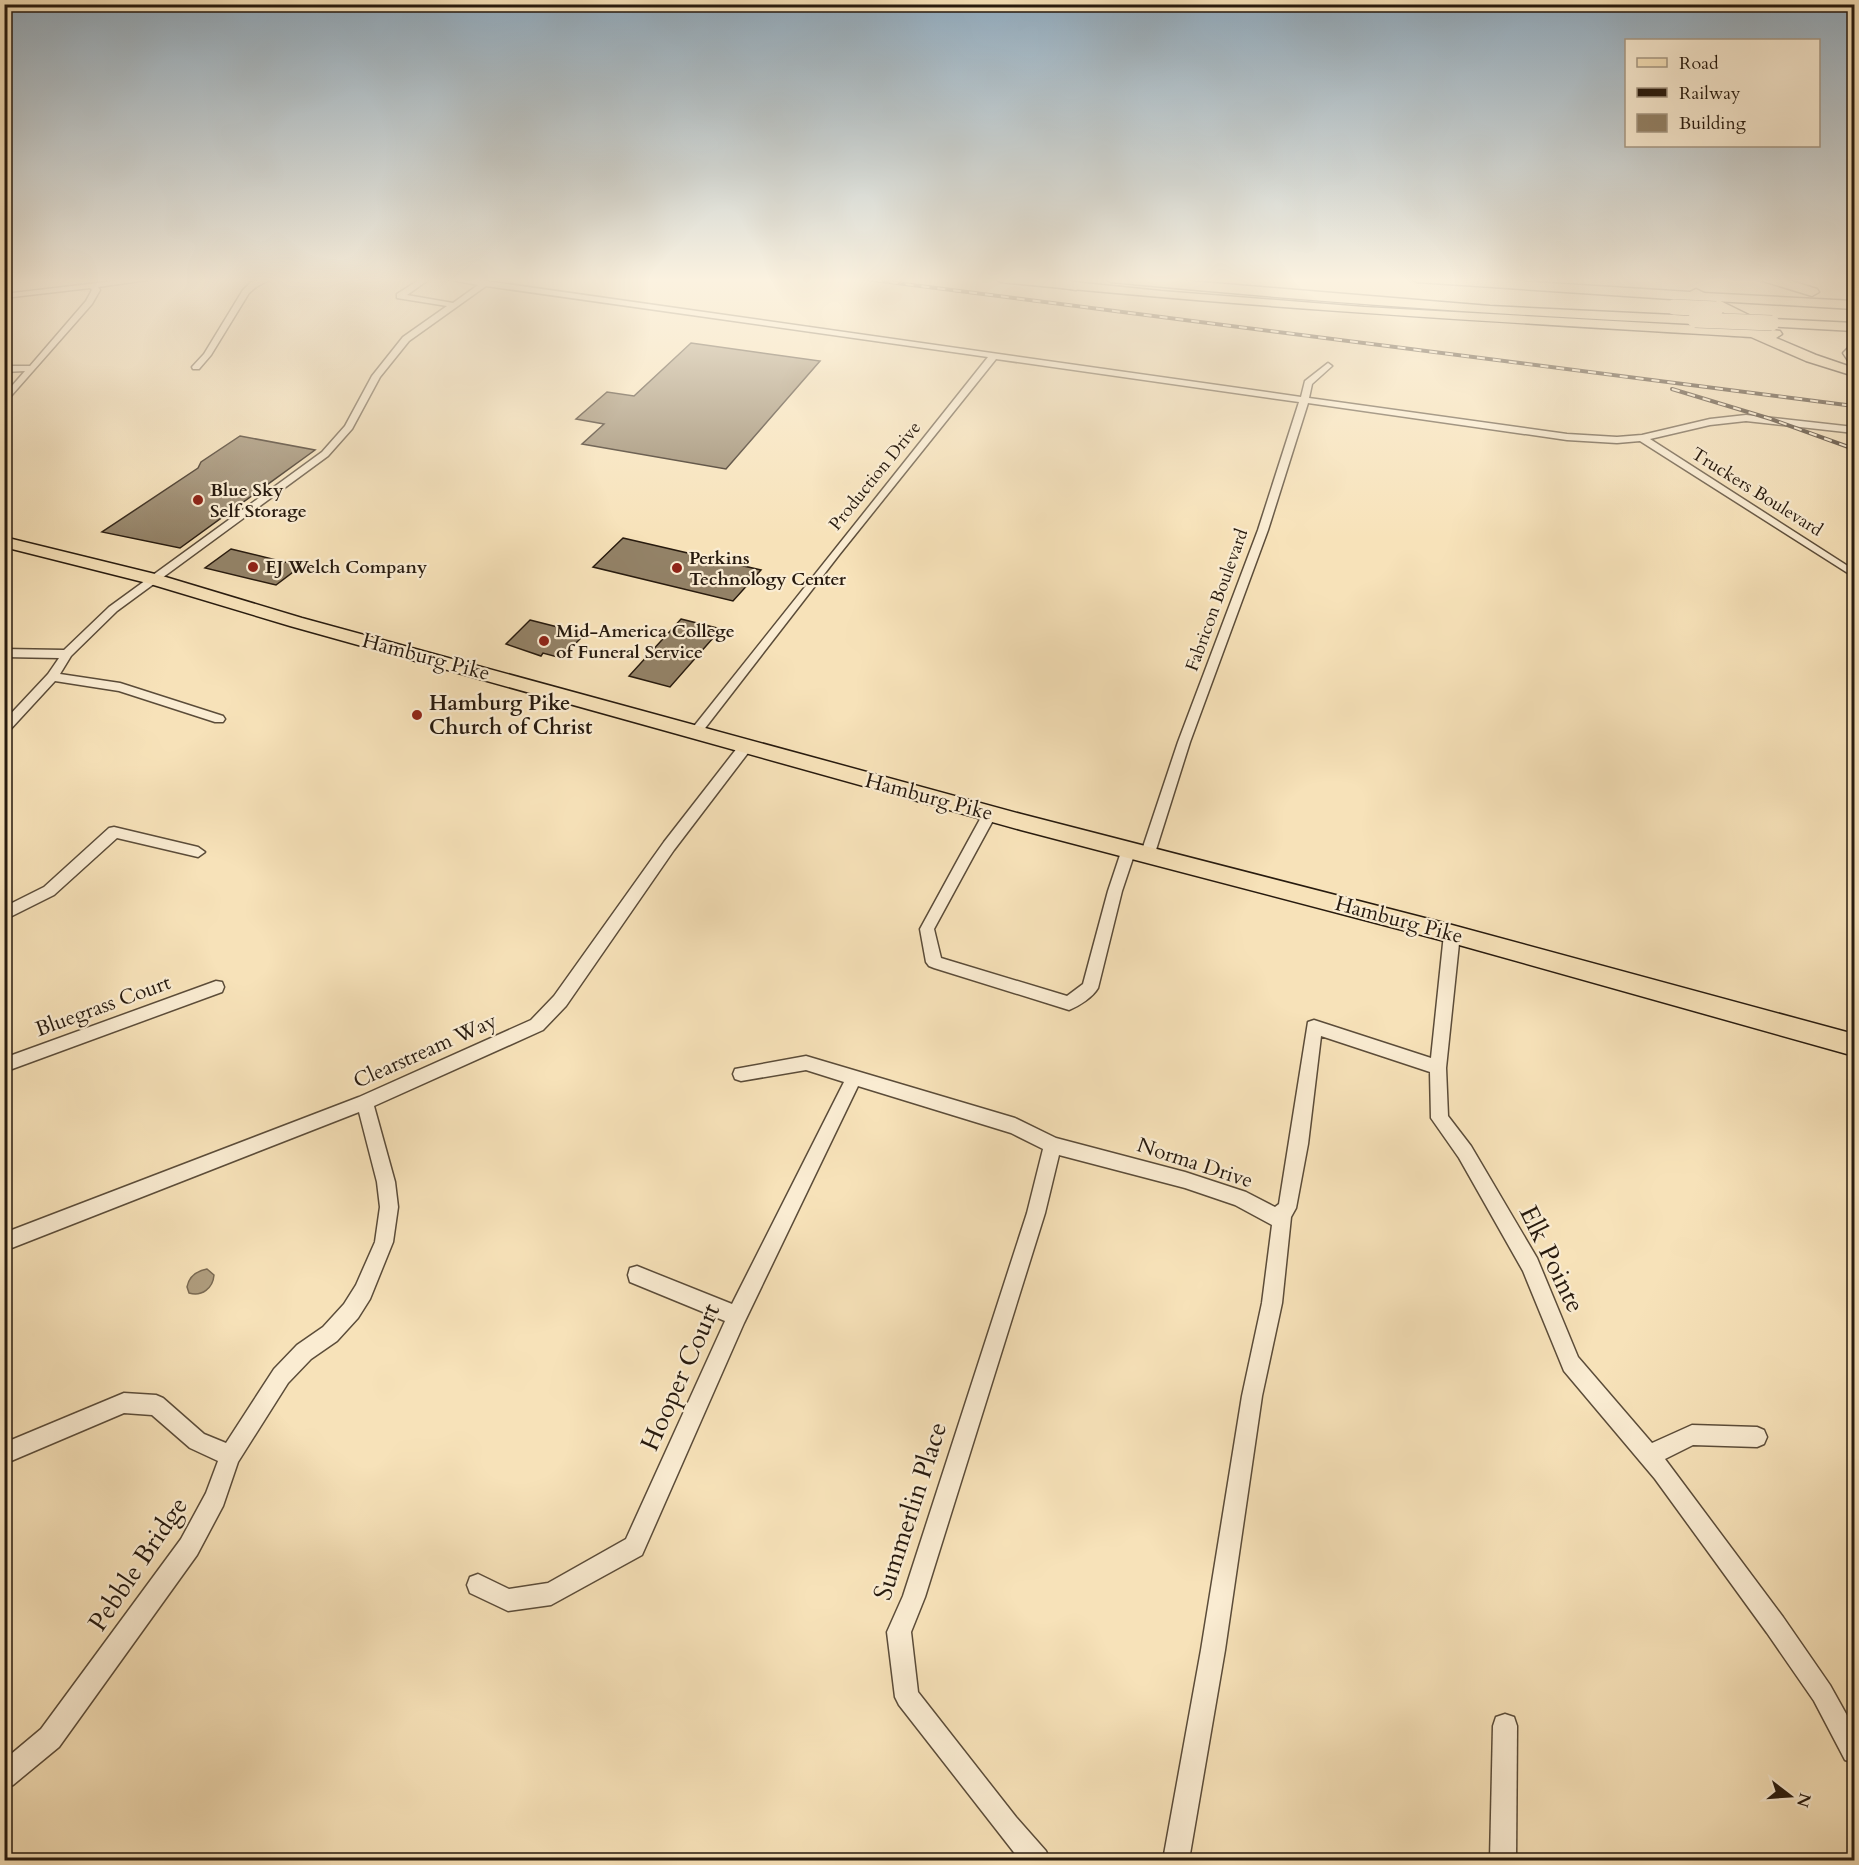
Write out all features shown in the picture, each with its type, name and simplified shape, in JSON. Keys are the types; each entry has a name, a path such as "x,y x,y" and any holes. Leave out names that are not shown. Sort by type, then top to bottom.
{"main road":[{"path":"1833,365 1854,372"},
{"name":"Hamburg Pike","path":"4,542 153,579 695,733 1452,934 1854,1045"}],"street":[{"path":"4,400 36,365"},
{"path":"4,729 52,677 68,654 113,609 325,454 350,427 376,376 385,365"},
{"name":"Production Drive","path":"695,733 835,553 986,365"},
{"path":"1060,365 1304,402 1566,437 1617,440 1642,438 1710,422 1746,418 1854,430"},
{"name":"Fabricon Boulevard","path":"990,813 927,929 934,962 1070,1003 1090,988 1115,891 1138,851 1184,742 1263,530 1308,383 1328,366"},
{"path":"4,369 33,368"},
{"name":"Truckers Boulevard","path":"1642,438 1854,574"},
{"path":"4,653 68,654"},
{"path":"52,677 120,687 219,719"},
{"name":"Clearstream Way","path":"4,1242 365,1102 537,1025 560,1000 669,846 746,746"},
{"path":"4,914 49,891 114,832 198,852"},
{"name":"Elk Pointe","path":"1452,934 1438,1068 1440,1118 1465,1152 1530,1264 1571,1364 1648,1456 1731,1566 1822,1693 1854,1751"},
{"name":"Bluegrass Court","path":"4,1065 216,987"},
{"path":"1176,1860 1213,1650 1252,1396 1272,1303 1282,1214 1287,1208 1299,1144 1314,1027 1438,1068"},
{"name":"Norma Drive","path":"741,1074 806,1063 1015,1126 1053,1145 1185,1180 1239,1198 1277,1218 1282,1214"},
{"name":"Hooper Court","path":"478,1585 508,1600 551,1594 634,1547 737,1316 855,1076"},
{"name":"Pebble Bridge","path":"4,1776 50,1738 189,1547 215,1498 230,1456 281,1376 304,1352 330,1334 351,1311 363,1292 384,1242 389,1207 387,1190 365,1102"},
{"name":"Summerlin Place","path":"1037,1860 1007,1826 907,1697 899,1632 914,1597 1036,1213 1053,1145"},
{"path":"637,1275 737,1316"},
{"path":"4,1454 124,1403 156,1405 197,1441 230,1456"},
{"path":"1648,1456 1692,1435 1757,1437"},
{"path":"1503,1860 1505,1726"}],"shaded area":[{"path":"207,1269 214,1275 212,1284 198,1294 189,1293 187,1287 192,1277"}],"building":[{"path":"667,365 816,365 726,469 582,444 604,424 576,419 607,392 634,396"},
{"name":"Blue Sky Self Storage","path":"240,436 315,450 180,548 102,532 198,468 201,462"},
{"name":"Perkins Technology Center","path":"623,538 761,570 733,601 593,567"},
{"name":"EJ Welch Company","path":"231,549 301,566 276,585 205,568"},
{"path":"681,619 721,629 670,687 629,676"},
{"name":"Mid-America College of Funeral Service","path":"530,620 585,634 561,658 543,653 541,656 506,644"}],"railway":[{"path":"1535,365 1854,406"},
{"path":"1672,389 1771,419 1854,449"}],"place":[{"name":"Blue Sky Self Storage","path":"198,500"},
{"name":"EJ Welch Company","path":"253,567"},
{"name":"Perkins Technology Center","path":"677,568"},
{"name":"Mid-America College of Funeral Service","path":"544,641"},
{"name":"Hamburg Pike Church of Christ","path":"417,715"}]}
